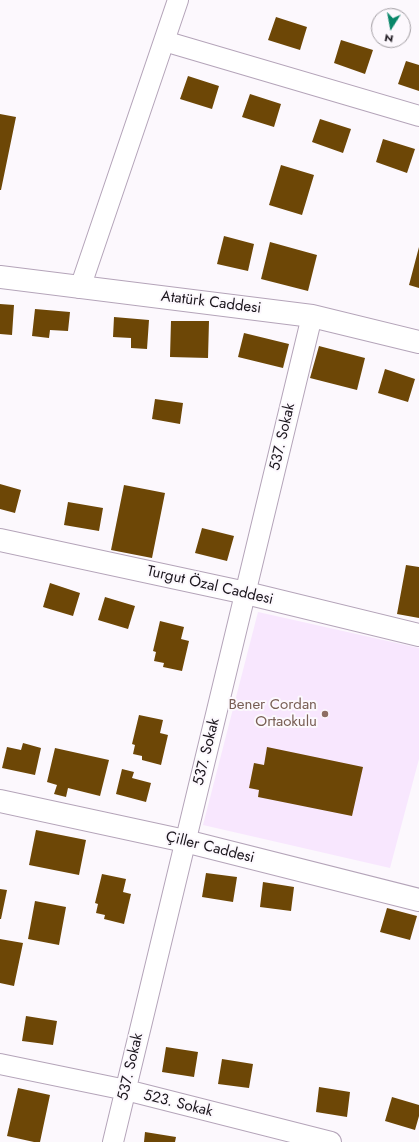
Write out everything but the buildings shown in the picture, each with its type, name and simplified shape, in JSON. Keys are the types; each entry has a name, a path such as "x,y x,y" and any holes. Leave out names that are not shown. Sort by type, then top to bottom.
{"street":[{"path":"80,288 178,0"},
{"path":"164,41 419,116"},
{"name":"Atatürk Caddesi","path":"0,277 312,316 419,342"},
{"name":"537. Sokak","path":"113,1142 312,316"},
{"name":"Turgut Özal Caddesi","path":"0,540 246,593 419,635"},
{"name":"Çiller Caddesi","path":"0,801 185,841 419,900"},
{"name":"523. Sokak","path":"0,1064 126,1090 332,1142"}],"shaded area":[{"name":"Bener Cordan Ortaokulu","path":"258,612 419,648 419,759 390,868 203,825"}],"place":[{"name":"Bener Cordan Ortaokulu","path":"325,714"}]}
